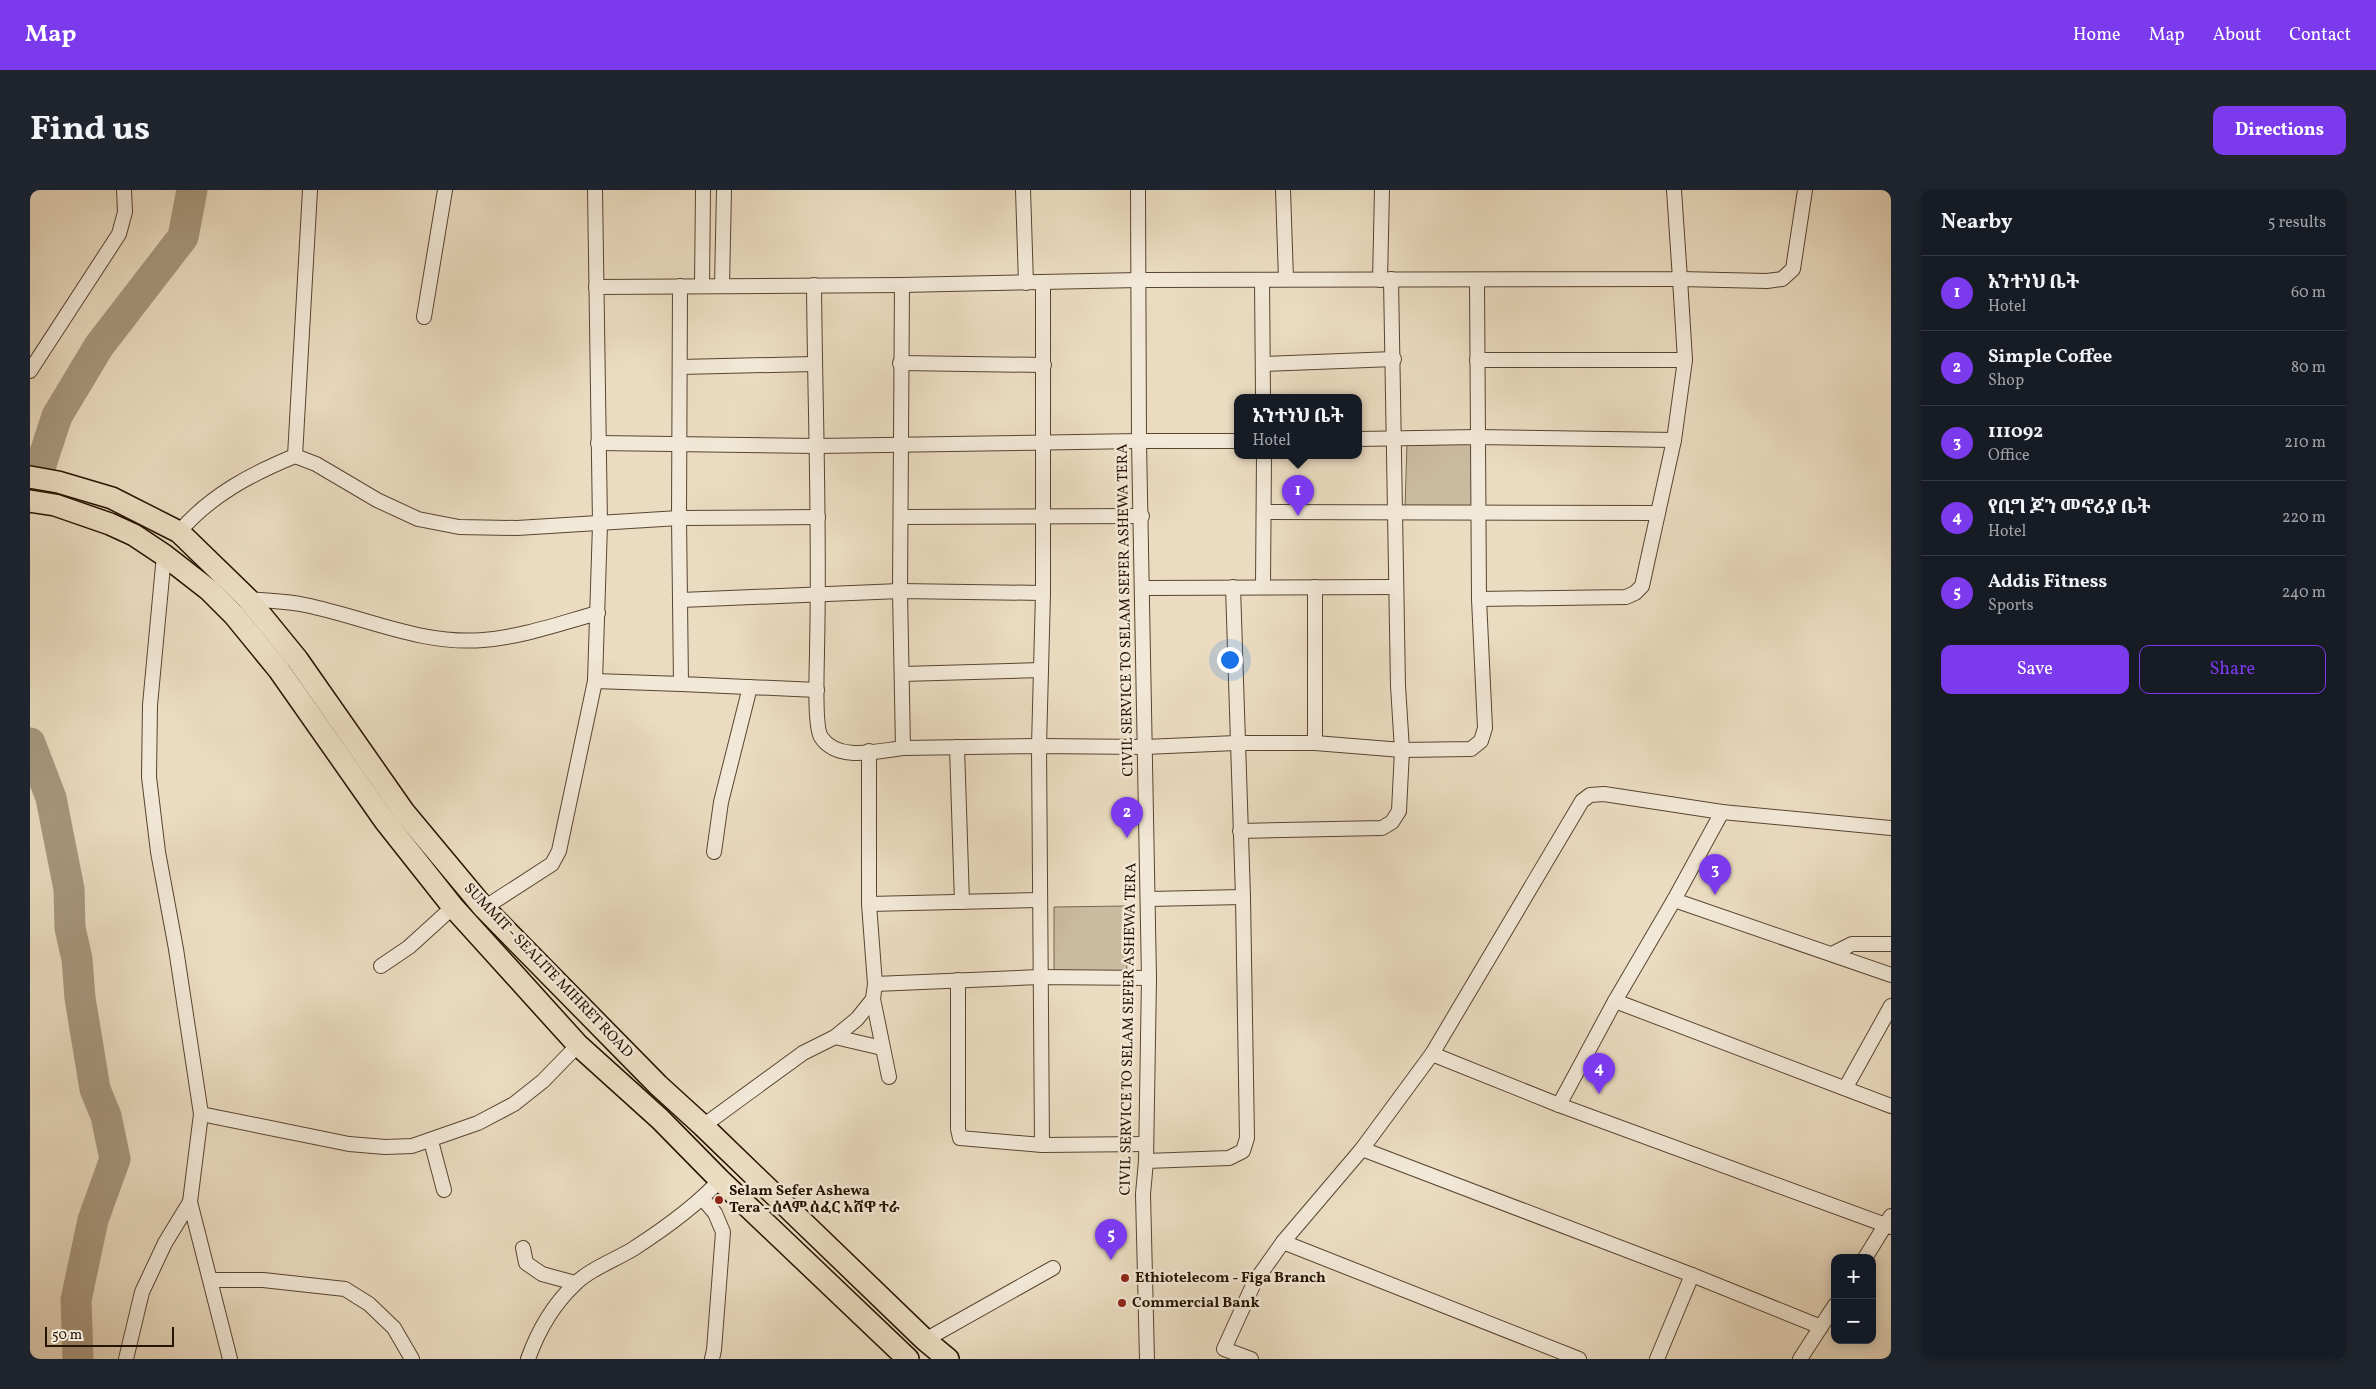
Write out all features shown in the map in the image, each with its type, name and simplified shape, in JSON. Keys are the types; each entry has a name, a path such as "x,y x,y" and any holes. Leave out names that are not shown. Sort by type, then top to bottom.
{"main road":[{"name":"SUMMIT - SEALITE MIHRET ROAD","path":"30,477 58,482 112,498 179,532 248,599 296,659 404,812 484,908 658,1085 925,1340 948,1359"},
{"path":"30,501 55,505 110,524 134,535 164,555 209,590 234,615 279,670 385,821 453,907 578,1045 908,1359"},
{"path":"640,1102 658,1085"}],"street":[{"path":"30,370 119,234 125,212 124,190"},
{"path":"295,456 310,190"},
{"path":"424,317 445,190"},
{"path":"484,908 552,864 559,851 595,681 600,524 595,190"},
{"path":"702,286 703,190"},
{"path":"722,286 724,190"},
{"path":"1023,190 1026,283"},
{"name":"CIVIL SERVICE TO SELAM SEFER ASHEWA TERA","path":"1138,190 1139,441 1142,516 1149,978 1146,1161 1143,1194 1147,1359"},
{"path":"1283,190 1286,279"},
{"path":"1240,831 1382,828 1392,822 1399,811 1402,750 1396,588 1394,359 1385,279 1382,190"},
{"path":"1479,599 1626,597 1635,593 1642,586 1674,440 1685,360 1674,190"},
{"path":"596,287 902,285 1286,279 1680,279 1767,281 1782,279 1792,269 1804,190"},
{"path":"1262,280 1263,394"},
{"path":"814,285 819,593 816,690 820,735 830,748 842,752 902,748 1145,747 1236,743 1316,743 1402,750 1470,749 1481,741 1485,728 1479,599 1480,512 1477,436 1477,280"},
{"path":"1042,1145 1039,977 1039,746 1043,593 1044,283"},
{"path":"902,285 900,363 902,748"},
{"path":"680,286 679,518 681,684"},
{"path":"1263,364 1394,359"},
{"path":"1477,360 1685,360"},
{"path":"900,363 1044,365"},
{"path":"680,367 814,364"},
{"path":"1362,439 1477,436 1674,440"},
{"path":"598,443 817,446 1139,441 1234,442"},
{"path":"179,532 198,510 228,489 265,469 295,456 316,464 377,500 418,519 459,527 517,528 679,518 818,517"},
{"path":"1263,586 1264,459"},
{"path":"1264,512 1658,513"},
{"path":"902,517 1043,518 1142,516"},
{"path":"164,555 150,705 149,777 158,852 182,985 202,1114 190,1202 230,1359"},
{"path":"1143,588 1263,586 1396,588"},
{"path":"1146,1161 1230,1158 1243,1151 1247,1138 1243,897 1236,743 1233,587"},
{"path":"1315,587 1316,743"},
{"path":"681,600 900,591 1043,593"},
{"path":"248,599 305,605 409,635 455,640 483,640 514,635 598,613"},
{"path":"902,674 1041,670"},
{"path":"595,681 816,690"},
{"path":"714,852 721,802 750,687"},
{"path":"957,747 962,902"},
{"path":"869,751 869,904 875,984 873,999 889,1077"},
{"path":"1251,1359 1224,1349 1254,1283 1283,1242 1362,1149 1432,1054 1582,801 1590,795 1604,794 1722,812 1891,828"},
{"path":"1559,1106 1615,1001 1674,900 1722,812"},
{"path":"1148,899 1243,897"},
{"path":"869,904 1039,900"},
{"path":"1674,900 1891,975"},
{"path":"381,966 409,947 453,907"},
{"path":"1832,954 1852,944 1891,944"},
{"path":"875,984 1039,977 1149,978"},
{"path":"958,980 958,1129 960,1138 1042,1145 1146,1144"},
{"path":"703,1126 803,1053 835,1037 857,1019 873,999"},
{"path":"1615,1001 1891,1106"},
{"path":"1846,1088 1891,1006"},
{"path":"835,1037 882,1048"},
{"path":"202,1114 349,1144 403,1147 431,1141 478,1123 514,1104 543,1081 578,1045"},
{"path":"1432,1054 1559,1106 1889,1222 1868,1254"},
{"path":"431,1141 444,1190"},
{"path":"1362,1149 1692,1275 1821,1327"},
{"path":"528,1359 537,1334 554,1307 575,1283 634,1248 703,1199 720,1180"},
{"path":"703,1199 715,1213 722,1232 712,1359"},
{"path":"126,1359 142,1292 165,1243 190,1202"},
{"path":"1283,1242 1579,1359"},
{"path":"523,1248 526,1263 542,1274 575,1283"},
{"path":"925,1340 1053,1268"},
{"path":"1656,1359 1692,1275"},
{"path":"211,1280 263,1280 345,1289 369,1304 394,1328 412,1359"},
{"path":"1800,1359 1831,1311"}],"shaded area":[{"path":"1474,440 1476,507 1405,508 1407,443"},
{"path":"1125,906 1127,972 1054,972 1054,907"}],"waterway":[{"path":"30,498 57,416 99,346 183,237 192,190"},
{"path":"30,743 51,798 69,889 70,928 77,959 80,998 95,1089 106,1116 115,1159 93,1220 76,1300 78,1359"}],"place":[{"name":"አንተነህ ቤት","path":"1298,516"},
{"name":"Simple Coffee","path":"1127,838"},
{"name":"111092","path":"1715,895"},
{"name":"የቢግ ጆን መኖሪያ ቤት","path":"1599,1094"},
{"name":"Selam Sefer Ashewa Tera - ሰላም ሰፈር አሸዋ ተራ","path":"719,1200"},
{"name":"Addis Fitness","path":"1111,1260"},
{"name":"Ethiotelecom - Figa Branch","path":"1125,1278"},
{"name":"Commercial Bank","path":"1122,1303"}]}
